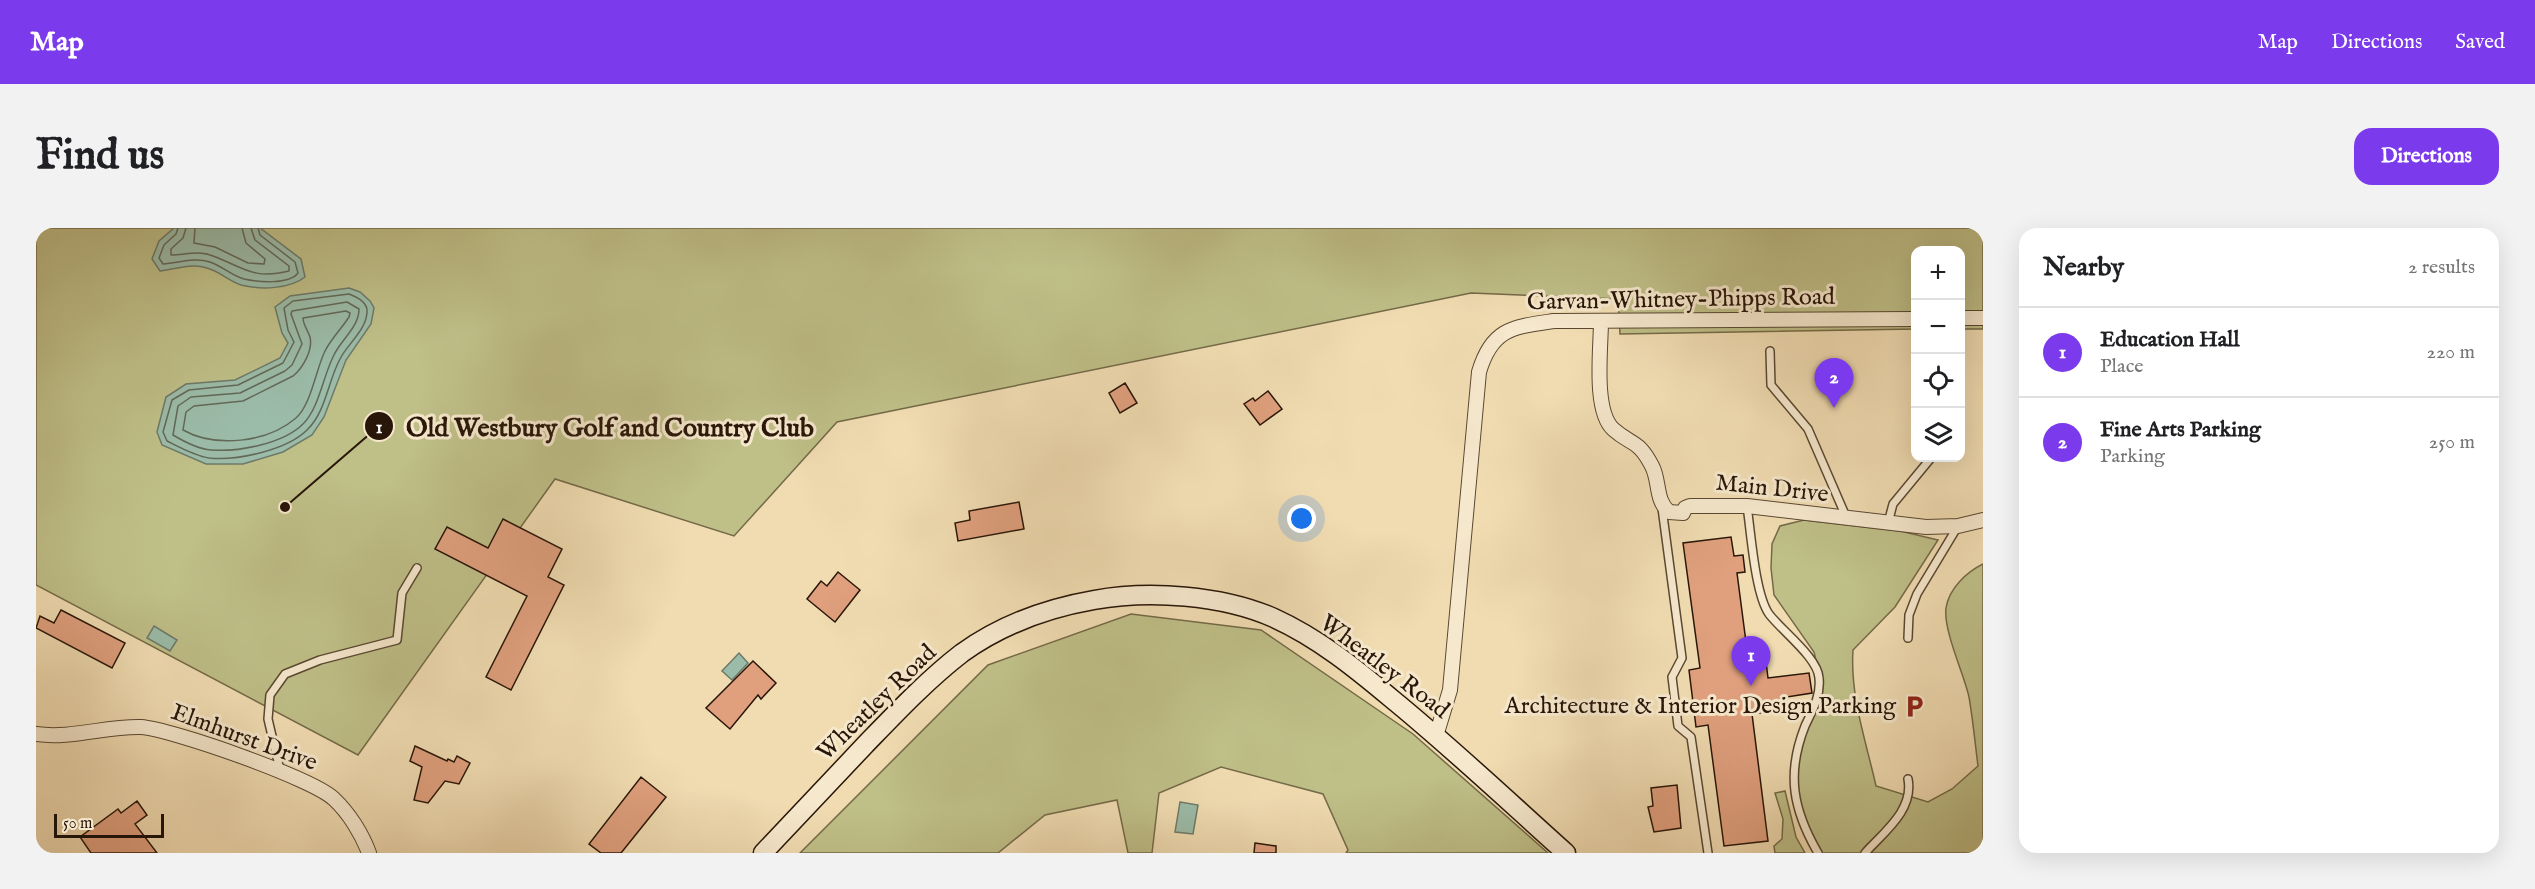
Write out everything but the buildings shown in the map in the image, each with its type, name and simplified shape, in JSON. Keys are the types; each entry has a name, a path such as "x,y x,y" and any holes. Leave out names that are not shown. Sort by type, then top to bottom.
{"main road":[{"name":"Wheatley Road","path":"763,853 894,715 963,653 1008,627 1068,604 1113,596 1156,595 1198,598 1275,618 1326,646 1436,736 1566,853"}],"street":[{"path":"1965,318 1983,318"},
{"name":"Garvan-Whitney-Phipps Road","path":"1436,736 1450,690 1479,372 1493,341 1515,326 1554,321 1911,319"},
{"path":"1601,321 1603,414 1612,428 1644,450 1654,470 1662,506"},
{"name":"Main Drive","path":"1662,506 1669,512 1683,513 1690,506 1747,506 1926,527 1958,526 1983,520"},
{"name":"Elmhurst Drive","path":"36,734 53,736 141,727 169,732 281,772 306,782 334,798 354,824 369,853"}],"lane":[{"path":"1770,351 1771,385 1808,429 1847,519"},
{"path":"1888,524 1893,504 1928,462"},
{"path":"1662,506 1682,658 1672,677 1678,726 1692,737 1708,853"},
{"path":"1747,506 1760,592 1768,612 1814,664 1820,677 1819,695 1798,744 1794,794 1800,817 1818,853"},
{"path":"1908,638 1909,615 1917,594 1958,526"},
{"path":"281,772 268,719 270,695 285,674 320,660 397,640 402,593 417,568"},
{"path":"1865,853 1904,807 1910,789 1908,779"}],"green space":[{"path":"36,228 1983,228 1983,329 1965,329 1965,246 1911,246 1911,329 1620,334 1618,299 1471,293 837,422 734,536 555,479 358,755 36,585"},
{"path":"1804,520 1900,531 1938,540 1895,607 1853,650 1856,702 1876,786 1928,802 1952,789 1978,766 1969,697 1951,640 1946,608 1955,587 1971,571 1983,564 1983,853 1818,853 1794,794 1798,744 1819,695 1820,677 1814,652 1774,595 1771,568 1772,544 1780,526"},
{"path":"1131,614 1261,630 1413,734 1548,853 1346,853 1348,850 1323,794 1221,767 1159,793 1152,853 1128,853 1117,800 1045,815 998,853 800,853 988,665"},
{"path":"1785,791 1796,837 1805,853 1775,853 1774,846 1782,839 1783,819 1775,793"}],"water":[{"path":"174,228 260,228 301,259 305,277 283,286 257,288 241,285 216,271 201,267 189,266 160,271 152,259 159,241"},
{"path":"349,288 360,292 370,301 374,308 371,324 346,360 324,417 312,435 283,452 243,464 206,464 162,445 157,432 166,397 186,384 235,380 280,358 288,343 282,333 275,307 290,296"},
{"path":"154,626 177,640 170,651 147,638"},
{"path":"739,653 748,663 732,680 722,671"},
{"path":"1180,802 1198,805 1193,834 1175,832"}],"place":[{"name":"Fine Arts Parking","path":"1834,408"},
{"name":"Old Westbury Golf and Country Club","path":"285,507"},
{"name":"Education Hall","path":"1751,686"},
{"name":"Architecture & Interior Design Parking","path":"1914,706"}]}
